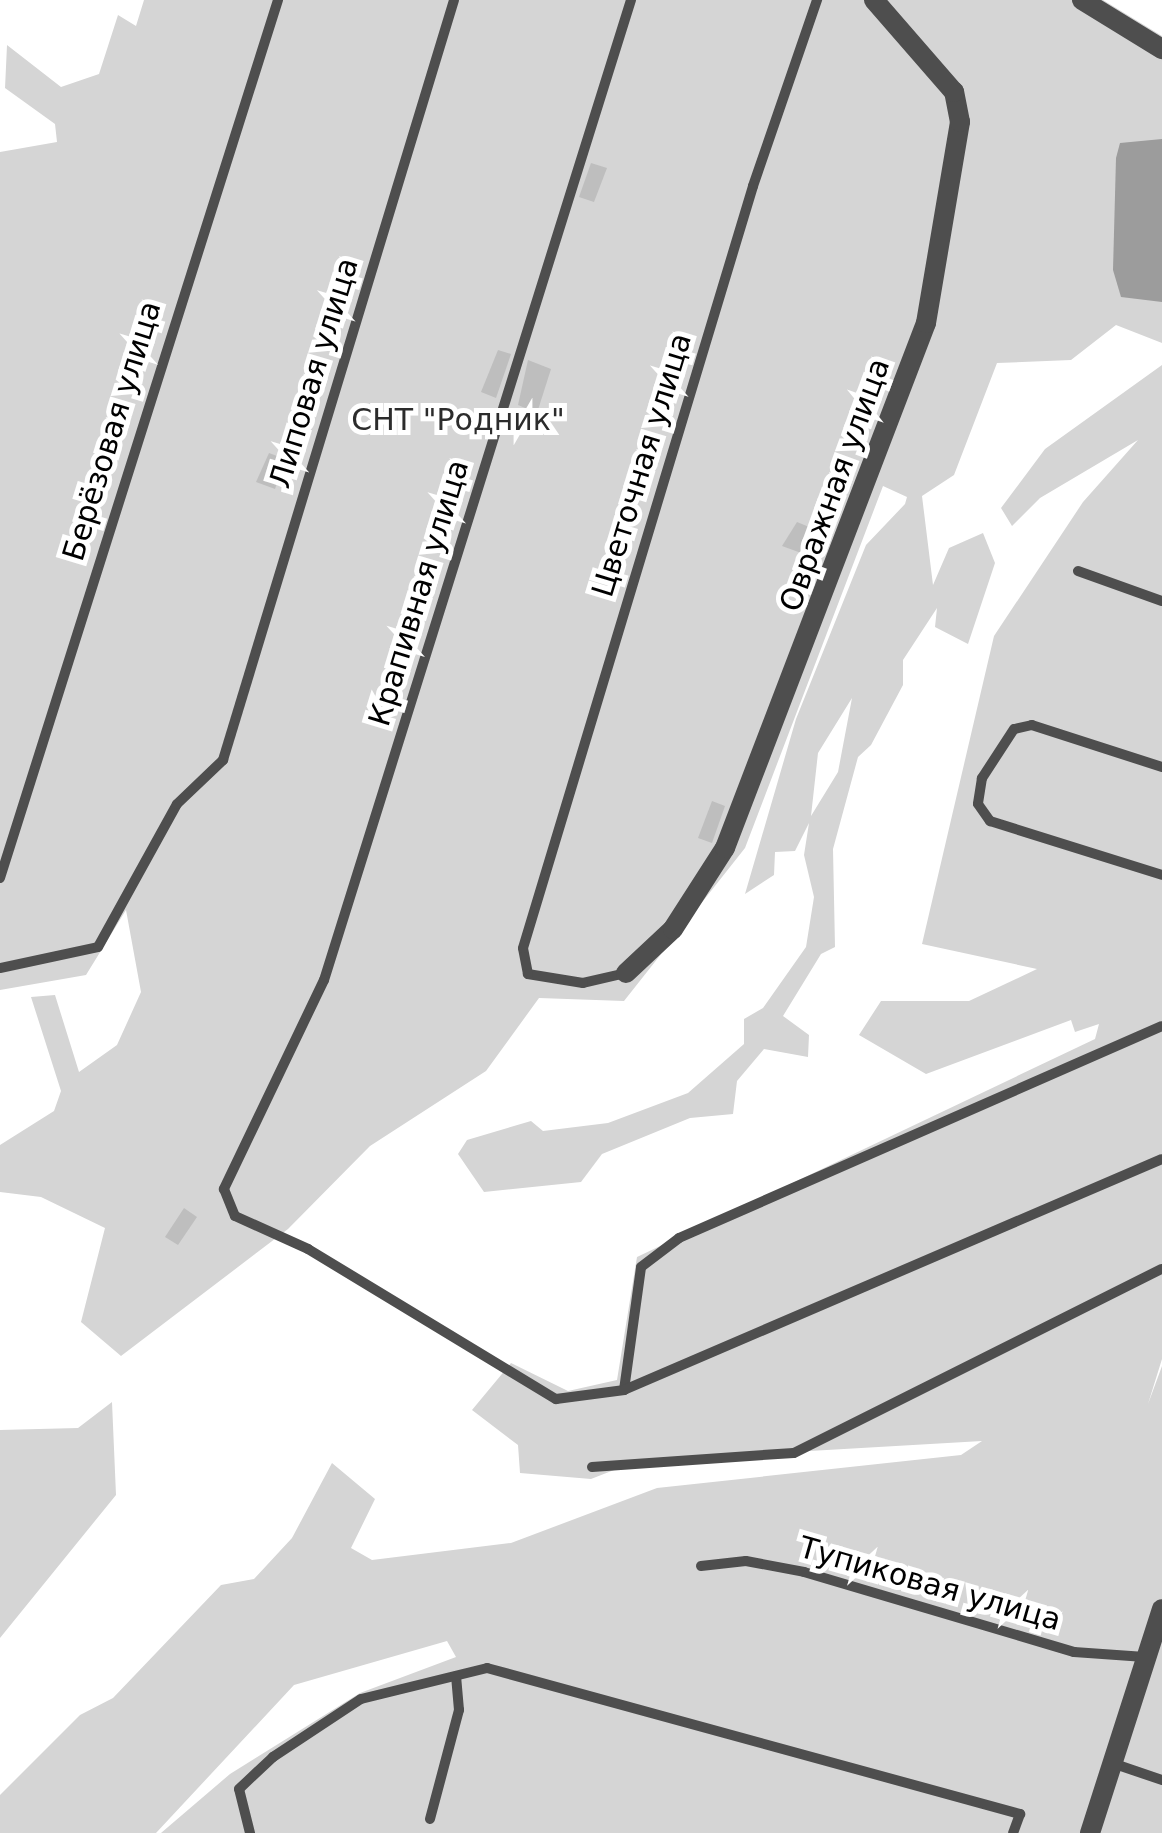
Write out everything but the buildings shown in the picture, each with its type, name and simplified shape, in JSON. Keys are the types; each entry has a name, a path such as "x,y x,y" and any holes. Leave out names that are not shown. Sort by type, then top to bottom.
{"street":[{"name":"Овражная улица","path":"626,973 673,929 725,848 926,323 960,122 954,92 874,0"},
{"path":"1082,0 1162,48"},
{"path":"1090,1833 1162,1610"}],"lane":[{"name":"Берёзовая улица","path":"0,878 278,0"},
{"name":"Липовая улица","path":"0,968 98,948 177,804 222,760 454,0"},
{"name":"Крапивная улица","path":"624,1390 556,1399 308,1249 235,1216 224,1190 324,980 631,0"},
{"name":"Цветочная улица","path":"626,973 583,983 528,974 522,948 753,186 817,0"},
{"path":"1078,571 1162,600"},
{"path":"1162,767 1032,726 1014,730 982,778 978,804 990,821 1162,875"},
{"path":"624,1390 641,1268 680,1238 1162,1026"},
{"path":"624,1390 1162,1160"},
{"path":"592,1467 794,1453 1162,1269"},
{"name":"Тупиковая улица","path":"701,1566 746,1560 804,1572 1074,1652 1146,1658"},
{"path":"250,1833 238,1790 273,1757 362,1699 488,1668 1020,1814 1014,1833"},
{"path":"430,1819 458,1710 456,1676"},
{"path":"1112,1763 1162,1780"}],"green space":[{"name":"СНТ \"Родник\"","path":"144,0 1103,0 1162,36 1162,343 1116,325 1071,360 997,363 954,475 922,496 933,585 949,548 983,533 995,563 968,644 935,627 937,608 903,660 903,685 871,745 858,757 833,849 835,947 821,954 783,1016 809,1035 808,1057 764,1049 737,1081 733,1114 690,1118 602,1154 581,1182 484,1192 458,1154 467,1140 531,1121 543,1131 608,1123 688,1093 744,1044 744,1019 763,1008 806,947 814,897 804,855 809,823 795,851 775,852 774,875 745,894 796,719 866,545 905,504 907,497 883,486 745,848 624,1001 539,998 486,1071 370,1146 288,1229 121,1356 81,1322 105,1228 41,1197 0,1192 0,1145 54,1111 61,1091 31,997 55,995 79,1072 117,1045 141,992 126,910 86,975 0,990 0,152 57,142 55,124 5,88 7,45 61,87 99,74 118,15 136,26","holes":["852,698 838,772 811,816 818,753"]},
{"path":"1162,365 1162,1359 1148,1404 1162,1366 1162,1833 161,1833 230,1774 360,1693 456,1657 447,1641 294,1685 156,1833 0,1833 0,1795 80,1715 113,1698 221,1585 254,1579 292,1538 332,1463 375,1499 351,1548 372,1560 511,1543 657,1488 961,1455 982,1441 637,1461 591,1479 520,1473 518,1445 472,1410 511,1363 568,1391 617,1380 637,1257 1095,1039 1099,1024 1075,1032 1071,1020 926,1074 859,1035 881,1001 969,1001 1037,969 922,944 994,636 1083,502 1138,440 1040,498 1012,526 1001,508 1045,449"},
{"path":"112,1402 116,1495 0,1638 0,1430 78,1428"}],"shaded area":[{"path":"1162,139 1162,302 1121,297 1113,270 1116,158 1120,143"}]}
